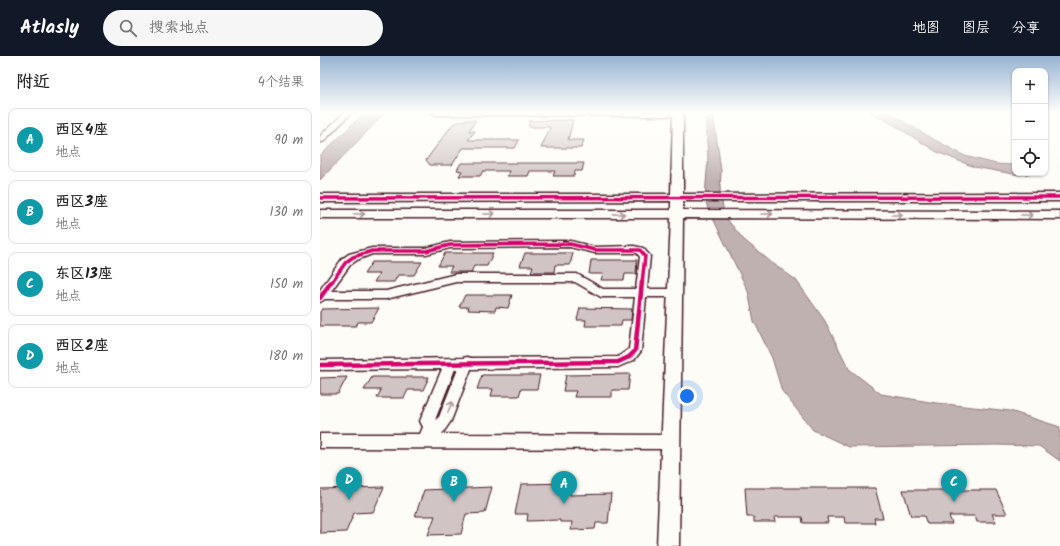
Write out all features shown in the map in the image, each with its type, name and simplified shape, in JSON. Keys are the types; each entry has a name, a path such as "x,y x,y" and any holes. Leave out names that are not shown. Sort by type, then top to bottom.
{"street":[{"path":"668,546 676,293 677,135"},
{"path":"320,198 1060,197"},
{"path":"320,214 1060,215"},
{"path":"320,365 467,362 618,362 625,360 631,357 635,351 644,256 640,250 595,250 570,244 450,245 426,251 372,251 353,257 346,262 321,297"},
{"path":"321,297 386,295 456,278 577,278 601,293 676,293"},
{"path":"428,441 439,425 444,421 467,362"},
{"path":"428,441 431,425 427,421 451,363"},
{"path":"320,441 671,442"}],"shaded area":[{"path":"342,135 364,135 320,180 320,156"},
{"path":"706,135 716,135 721,170 720,193 725,217 744,240 796,280 825,321 849,369 881,394 936,403 1010,411 1060,427 1060,461 1039,446 997,445 849,447 813,430 782,391 772,358 754,321 748,291 707,206 705,196 708,158"},
{"path":"910,135 926,135 965,156 996,164 1012,165 1012,174 974,167 937,152"}],"building":[{"path":"445,135 472,135 468,140 519,140 515,148 463,148 452,165 430,165 426,160"},
{"path":"547,135 569,135 568,140 584,140 581,148 541,148"},
{"path":"461,163 584,163 582,171 575,171 574,176 553,176 555,171 530,171 528,176 507,176 509,171 483,171 480,176 459,176 462,171 457,170"},
{"path":"445,253 493,253 487,266 474,266 471,272 449,272 452,266 438,266"},
{"path":"525,253 573,253 570,265 555,265 554,272 531,272 533,266 520,266"},
{"path":"591,260 637,260 636,274 625,274 624,280 601,280 603,274 589,274"},
{"path":"372,262 422,262 414,275 398,275 394,282 374,282 379,274 364,274"},
{"path":"465,295 512,295 508,308 496,307 495,311 468,310 469,307 459,307"},
{"path":"379,308 371,322 358,322 356,326 320,326 320,312 322,309"},
{"path":"580,308 632,309 631,320 622,320 621,326 585,326 586,320 577,320"},
{"path":"630,374 628,390 612,390 612,397 574,397 576,391 563,391 566,375"},
{"path":"482,375 540,375 537,389 521,389 519,396 491,396 493,389 477,389"},
{"path":"347,377 338,394 320,394 320,378"},
{"path":"372,377 429,377 423,390 408,390 404,398 377,398 381,390 364,390"},
{"path":"572,483 570,495 611,494 608,523 596,523 595,529 571,530 572,522 560,522 560,520 527,521 528,514 515,514 521,484"},
{"path":"384,487 373,512 354,513 346,532 320,533 320,489"},
{"path":"492,487 485,513 466,514 461,534 428,535 435,516 415,516 424,490"},
{"path":"745,488 875,488 883,518 874,518 875,523 845,523 844,517 827,517 828,523 803,523 802,517 774,517 775,522 754,522 754,517 747,517"},
{"path":"903,490 996,490 1007,514 992,514 996,522 977,522 975,516 949,516 952,524 927,524 924,516 911,516"}],"cycle path":[{"path":"320,198 1060,197"},
{"path":"320,298 346,262 353,257 372,251 426,251 450,245 570,244 595,250 634,249 640,250 645,256 635,351 629,357 618,362 320,365"}],"place":[{"name":"西区2座","path":"349,500"},
{"name":"西区3座","path":"454,502"},
{"name":"东区13座","path":"954,502"},
{"name":"西区4座","path":"564,504"}]}
